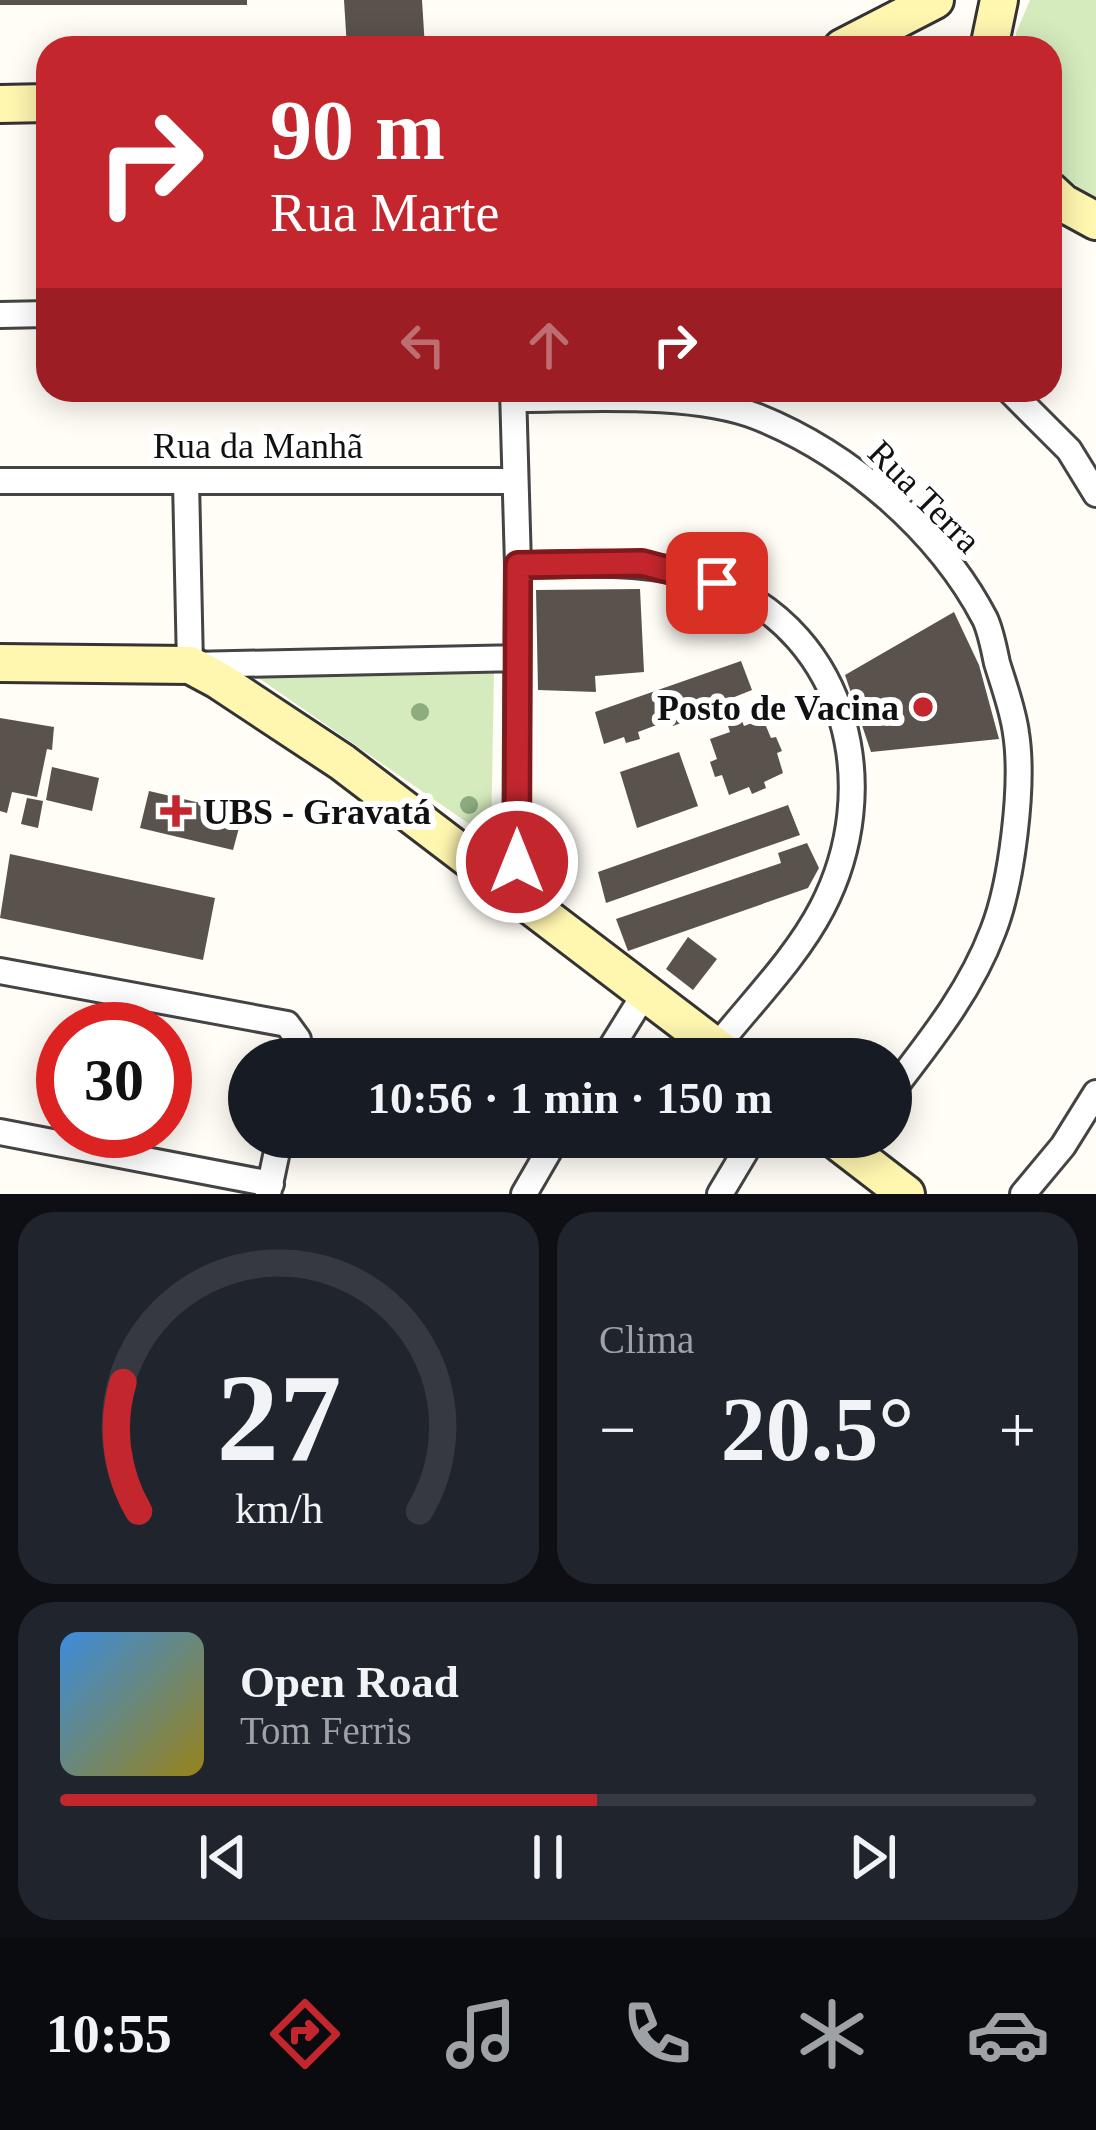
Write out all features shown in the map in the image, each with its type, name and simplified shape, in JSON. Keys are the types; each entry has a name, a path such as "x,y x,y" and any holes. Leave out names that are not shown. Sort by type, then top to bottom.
{"street":[{"path":"865,36 935,0"},
{"path":"992,36 999,0"},
{"path":"0,104 36,103"},
{"path":"1062,201 1096,221"},
{"path":"1062,204 1096,242"},
{"path":"0,314 36,314"},
{"path":"513,402 517,895"},
{"name":"Rua Terra","path":"665,402 757,417 836,458 892,503 944,556 987,622 1017,735 1015,835 994,929 956,1006 912,1064"},
{"path":"1021,402 1069,450 1096,494"},
{"name":"Rua da Manhã","path":"0,482 515,482"},
{"path":"186,482 190,664"},
{"path":"518,565 642,563 717,583 784,624 841,707 851,749 852,792 839,868 802,940 735,1038"},
{"path":"0,663 517,658"},
{"path":"190,664 342,762 705,1038"},
{"path":"0,971 287,1024 298,1038"},
{"path":"617,1038 645,993"},
{"path":"1023,1194 1063,1146 1096,1093"},
{"path":"0,1132 270,1189 276,1158"},
{"path":"524,1194 545,1158"},
{"path":"720,1194 741,1158"},
{"path":"865,1158 906,1194"}],"green space":[{"path":"1030,0 1096,0 1096,202 1062,174 1062,36 1016,33"},
{"path":"494,671 491,839 257,677"}],"building":[{"path":"0,0 247,0 247,5 0,5"},
{"path":"344,0 422,0 424,36 346,36"},
{"path":"640,589 644,672 595,676 596,692 538,690 536,590"},
{"name":"Posto de Vacina","path":"954,612 979,665 999,739 871,752 845,675"},
{"path":"741,661 752,690 732,698 734,703 673,726 670,720 638,732 640,739 626,743 624,737 604,744 595,712"},
{"path":"0,718 54,727 37,797 12,792 7,813 0,811"},
{"path":"763,719 782,751 777,753 783,773 752,794 749,787 729,795 722,775 715,777 710,762 717,759 710,739 730,732 728,726"},
{"path":"679,752 698,806 637,828 620,772"},
{"path":"52,767 99,778 92,811 46,800"},
{"path":"149,791 243,813 233,850 140,828"},
{"path":"27,798 43,801 38,828 21,824"},
{"path":"788,805 800,835 606,903 598,872"},
{"path":"807,843 819,868 808,888 628,951 616,919 781,863 778,853"},
{"path":"10,854 215,898 203,960 0,918"},
{"path":"688,937 717,959 693,990 666,969"}],"place":[{"name":"Posto de Vacina","path":"923,707"},
{"name":"UBS - Gravatá","path":"176,811"}],"route":[{"path":"517,862 518,565 642,563 717,583"}]}
